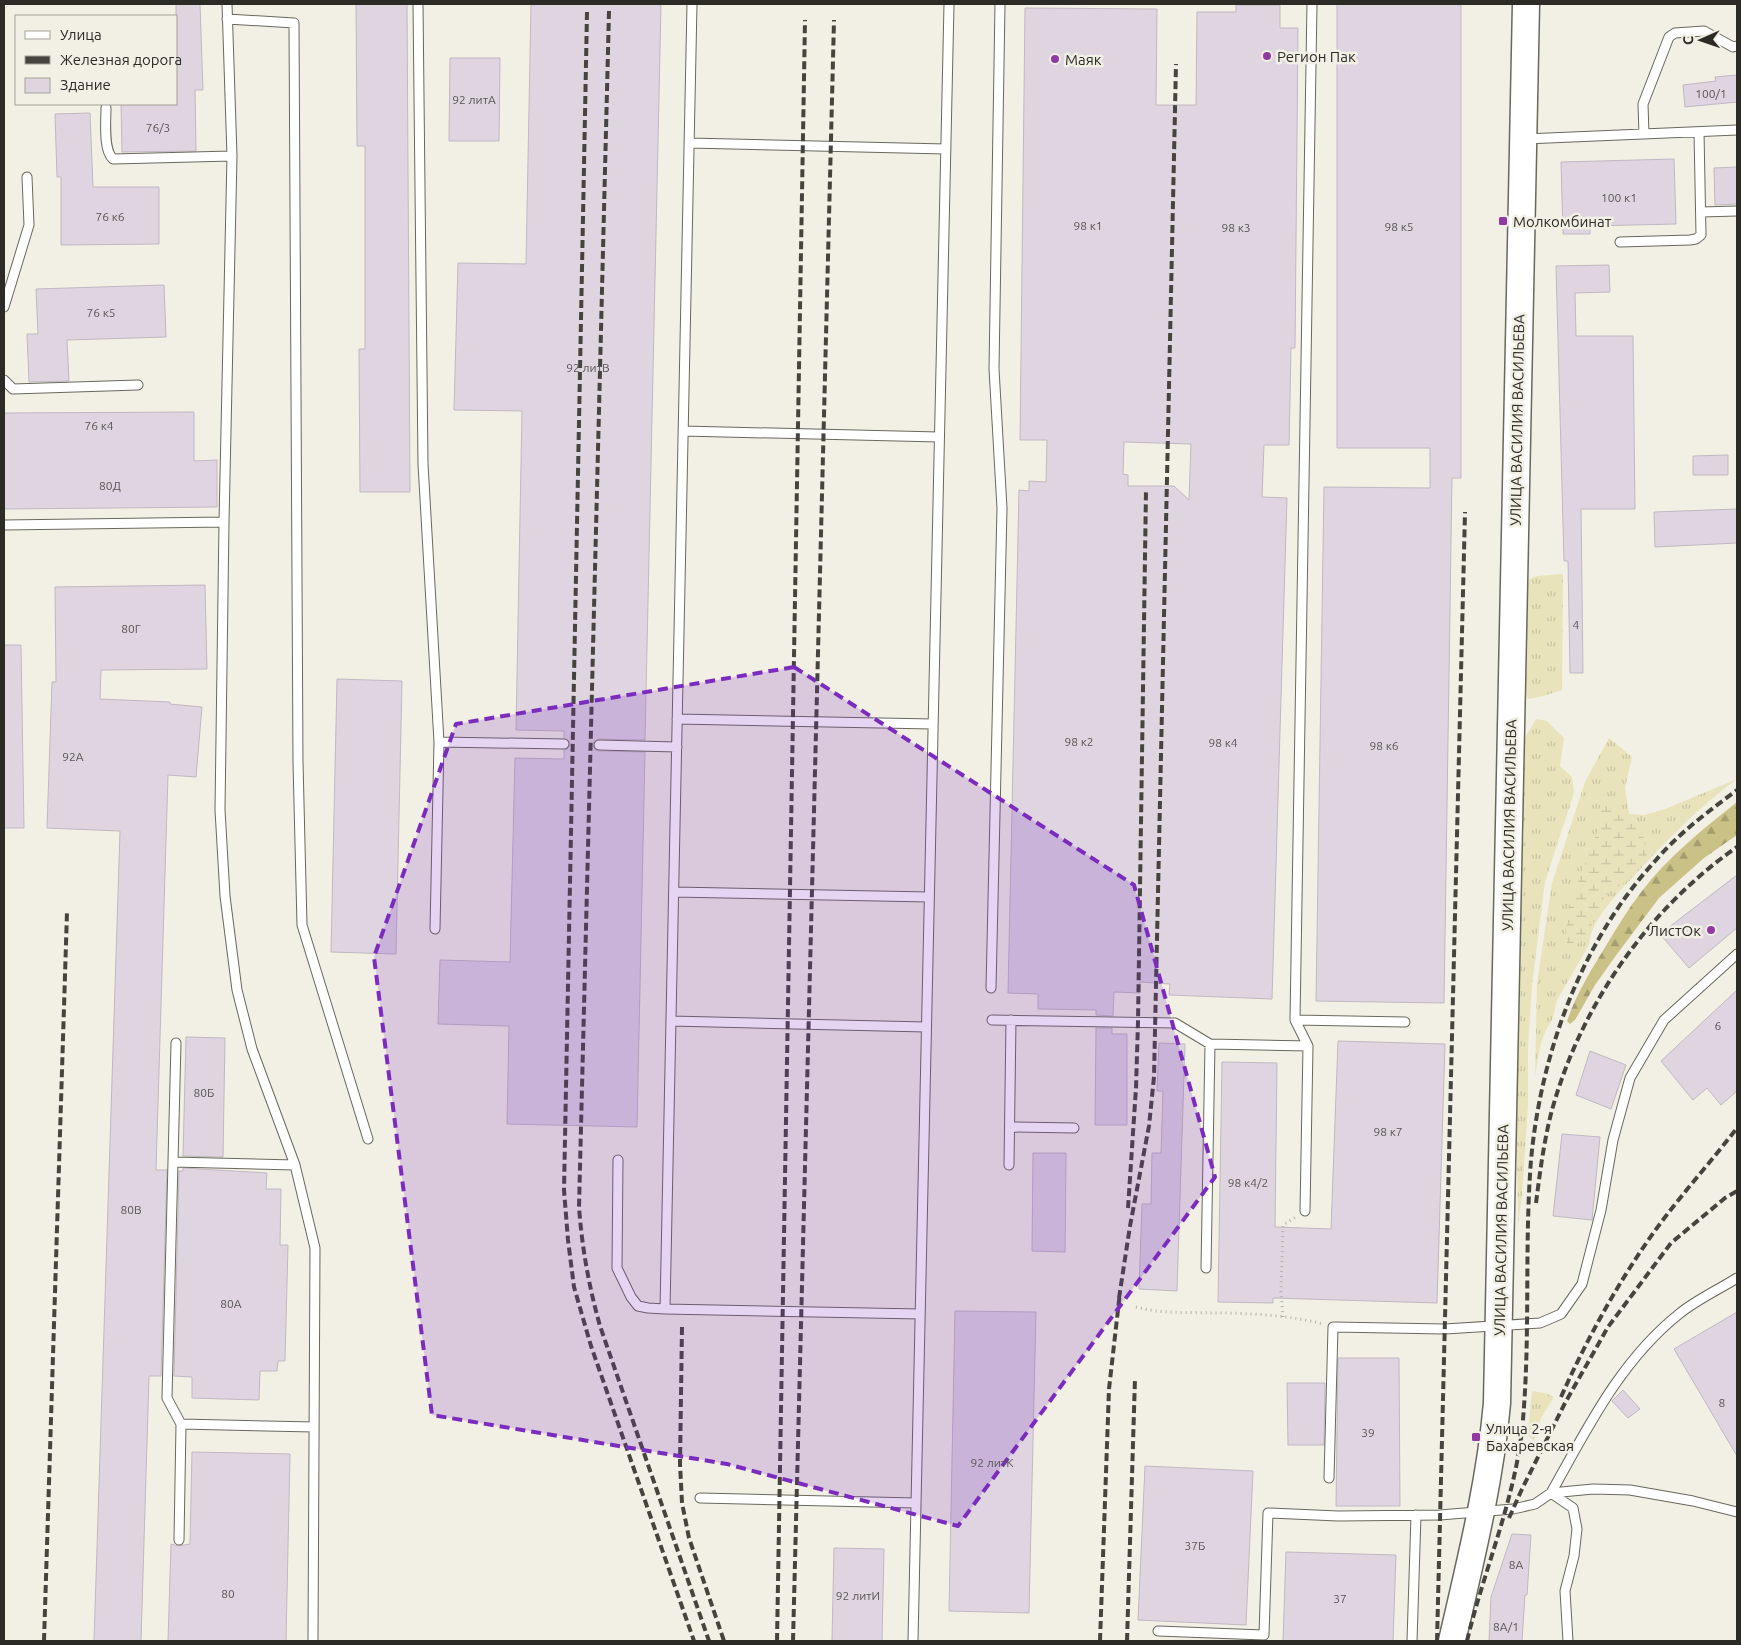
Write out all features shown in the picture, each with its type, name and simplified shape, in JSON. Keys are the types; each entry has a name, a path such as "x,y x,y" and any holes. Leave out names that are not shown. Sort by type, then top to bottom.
{"main road":[{"name":"УЛИЦА ВАСИЛИЯ ВАСИЛЬЕВА","path":"1452,1641 1494,1439 1497,1403 1526,4"}],"lane":[{"path":"227,4 232,156 220,810 225,896 237,990 252,1049 295,1165 315,1248 313,1641"},
{"path":"418,4 423,464 439,742 435,929"},
{"path":"665,1309 692,4"},
{"path":"913,1641 949,4"},
{"path":"991,988 1002,508 994,369 1000,4"},
{"path":"1305,1211 1308,1046 1295,1020 1312,4"},
{"path":"228,19 294,22 298,752 302,925 368,1139"},
{"path":"1644,134 1643,104 1669,37 1675,32 1704,31 1733,46 1737,46"},
{"path":"106,108 108,155 113,159 232,156"},
{"path":"1523,139 1737,130"},
{"path":"1620,242 1696,239 1701,235 1699,132"},
{"path":"689,144 946,149"},
{"path":"4,306 29,225 27,176"},
{"path":"1702,212 1737,211"},
{"path":"4,380 13,389 138,385"},
{"path":"684,431 939,437"},
{"path":"4,525 224,522"},
{"path":"677,719 933,724"},
{"path":"439,742 564,744"},
{"path":"599,745 677,747"},
{"path":"674,892 929,897"},
{"path":"1329,1478 1333,1327 1445,1329 1540,1323 1561,1314 1582,1284 1601,1210 1613,1140 1630,1078 1664,1020 1737,954"},
{"path":"992,1020 1175,1023 1210,1044 1308,1046"},
{"path":"1009,1165 1012,1020"},
{"path":"1295,1020 1406,1022"},
{"path":"671,1021 926,1026"},
{"path":"176,1043 167,1398 182,1424 179,1540"},
{"path":"1206,1268 1210,1044"},
{"path":"1010,1127 1074,1128"},
{"path":"618,1160 617,1268 631,1297 638,1306 665,1309 920,1314"},
{"path":"173,1162 295,1165"},
{"path":"1158,1631 1264,1638 1268,1513 1338,1516 1416,1515 1513,1509 1528,1506 1542,1499 1551,1493 1594,1414 1641,1350 1679,1314 1737,1278"},
{"path":"182,1424 314,1427"},
{"path":"1551,1493 1593,1489 1630,1490 1693,1501 1737,1512"},
{"path":"1551,1493 1573,1508 1577,1529 1574,1556 1565,1591 1568,1641"},
{"path":"700,1498 916,1503"},
{"path":"1412,1641 1416,1515"}],"path":[{"path":"1283,1317 1281,1292 1283,1225 1305,1211"},
{"path":"1136,1307 1152,1312 1228,1313 1304,1319 1333,1327"}],"highlighted area":[{"path":"794,667 1134,885 1215,1177 958,1526 727,1464 432,1415 374,957 456,724"}],"green space":[{"path":"1563,574 1562,690 1528,699 1524,688 1527,589 1529,579 1537,576"},
{"path":"1536,719 1547,721 1564,738 1560,766 1572,777 1574,793 1545,882 1532,985 1528,1047 1528,1105 1522,1195 1518,1224 1515,1040 1517,907 1524,832 1520,796 1524,739"},
{"path":"1609,738 1632,757 1625,788 1629,814 1644,815 1665,809 1737,779 1709,801 1671,837 1604,910 1591,934 1589,945 1557,1000 1553,1018 1545,1032 1540,1047 1535,1076 1537,983 1552,883 1585,782"},
{"path":"1600,793 1643,835 1647,858 1630,879 1605,895 1596,919 1583,938 1568,953 1566,931 1568,912 1600,824"},
{"path":"1737,802 1737,835 1704,858 1659,898 1595,985 1575,1020 1570,1024 1567,1021 1584,984 1637,898 1675,855"},
{"path":"1532,1391 1554,1397 1541,1418 1534,1441 1528,1435"}],"building":[{"path":"176,4 200,4 203,90 195,90 196,151 122,152 121,105 178,105 178,15 176,15"},
{"path":"356,4 407,4 410,492 360,492 359,349 365,349 365,146 357,146"},
{"path":"531,4 661,4 645,740 599,739 594,741 593,745 595,750 599,751 645,752 637,1127 507,1124 509,1026 438,1024 440,960 510,962 515,758 564,759 564,750 570,745 569,741 564,738 564,731 516,730 522,411 454,410 458,263 526,264"},
{"path":"1337,4 1461,4 1461,478 1452,478 1444,1003 1316,1001 1324,487 1430,488 1430,448 1337,448"},
{"path":"1236,5 1280,5 1280,28 1298,28 1295,348 1291,348 1289,445 1264,445 1262,497 1287,498 1272,999 1169,995 1170,984 1140,982 1140,993 1114,992 1113,1016 1096,1015 1096,1010 1038,1009 1038,994 1008,993 1019,490 1029,491 1029,481 1046,482 1047,440 1020,440 1025,8 1157,9 1156,105 1196,105 1197,12 1236,12","holes":["1124,442 1191,444 1189,500 1174,486 1128,486 1128,475 1123,474"]},
{"path":"450,58 500,58 499,141 449,141"},
{"path":"1737,75 1737,102 1685,107 1683,85 1716,81 1715,77"},
{"path":"90,113 93,187 159,187 159,244 61,245 61,177 57,177 55,114"},
{"path":"1674,159 1676,224 1590,226 1590,234 1563,234 1561,162"},
{"path":"1737,167 1737,204 1715,205 1714,168"},
{"path":"1609,265 1610,292 1575,293 1576,336 1633,336 1635,509 1581,509 1583,673 1570,673 1568,561 1564,561 1556,266"},
{"path":"164,285 166,337 67,340 69,381 29,382 27,334 38,334 36,289"},
{"path":"194,412 194,461 217,460 217,507 4,509 4,413"},
{"path":"1728,455 1728,475 1693,475 1693,456"},
{"path":"1737,509 1737,543 1655,547 1654,512"},
{"path":"205,585 207,669 101,670 100,699 170,702 170,704 202,707 196,777 168,775 156,1170 167,1170 161,1376 149,1376 141,1641 94,1641 120,831 47,828 52,682 56,682 55,587"},
{"path":"4,645 21,645 24,828 4,828"},
{"path":"337,679 402,681 396,954 331,952"},
{"path":"1737,875 1737,928 1689,968 1660,934"},
{"path":"1737,990 1737,1091 1721,1105 1707,1088 1693,1100 1661,1061"},
{"path":"1096,1028 1112,1028 1112,1034 1127,1034 1127,1125 1095,1125"},
{"path":"186,1037 225,1038 223,1157 183,1156"},
{"path":"1338,1041 1445,1044 1437,1303 1273,1298 1273,1303 1218,1302 1222,1062 1277,1063 1275,1227 1331,1229"},
{"path":"1159,1043 1185,1044 1177,1291 1139,1289 1142,1204 1151,1204 1152,1153 1161,1153 1163,1091 1157,1091"},
{"path":"1590,1051 1626,1065 1611,1109 1576,1095"},
{"path":"1562,1134 1600,1137 1592,1220 1553,1216"},
{"path":"1033,1153 1066,1153 1065,1252 1032,1251"},
{"path":"183,1168 267,1173 266,1189 281,1189 280,1245 288,1245 285,1361 278,1361 277,1371 260,1371 259,1400 192,1398 192,1377 174,1376 179,1171 183,1171"},
{"path":"955,1311 1036,1312 1029,1613 949,1611"},
{"path":"1737,1312 1737,1456 1674,1349"},
{"path":"1338,1358 1399,1358 1400,1506 1336,1506"},
{"path":"1287,1383 1325,1383 1324,1445 1288,1445"},
{"path":"1623,1390 1640,1409 1628,1418 1612,1401"},
{"path":"192,1452 290,1454 286,1641 168,1641 171,1544 178,1546 190,1544"},
{"path":"1145,1466 1253,1471 1246,1625 1138,1620"},
{"path":"1512,1534 1531,1535 1522,1641 1489,1641 1491,1597"},
{"path":"834,1548 884,1549 882,1641 832,1641"},
{"path":"1286,1552 1396,1555 1393,1641 1283,1641"}],"railway":[{"path":"609,11 579,1207 586,1267 600,1326 709,1641"},
{"path":"587,12 564,1190 574,1287 591,1346 694,1641"},
{"path":"777,1641 805,20"},
{"path":"793,1641 834,20"},
{"path":"1119,1298 1130,1226 1149,1126 1154,1077 1176,64"},
{"path":"1128,1208 1136,1088 1138,1022 1146,490"},
{"path":"1437,1641 1465,512"},
{"path":"1467,1641 1506,1510 1522,1430 1525,1396 1531,1160 1536,1119 1555,1039 1587,962 1607,925 1630,891 1674,841 1737,790"},
{"path":"1536,1203 1544,1144 1552,1110 1565,1071 1581,1033 1600,997 1622,962 1675,899 1737,847"},
{"path":"44,1641 67,912"},
{"path":"1561,1397 1603,1312 1640,1252 1674,1205 1737,1128"},
{"path":"1509,1518 1565,1403 1608,1327 1671,1243 1725,1198 1737,1191"},
{"path":"1100,1641 1109,1389 1120,1292"},
{"path":"682,1327 680,1464 682,1503 689,1538 724,1641"},
{"path":"1127,1641 1135,1378"}],"place":[{"name":"Регион Пак","path":"1267,56"},
{"name":"Маяк","path":"1055,59"},
{"name":"Молкомбинат","path":"1503,221"},
{"name":"ЛистОк","path":"1711,930"},
{"name":"Улица 2-я Бахаревская","path":"1476,1437"}]}
